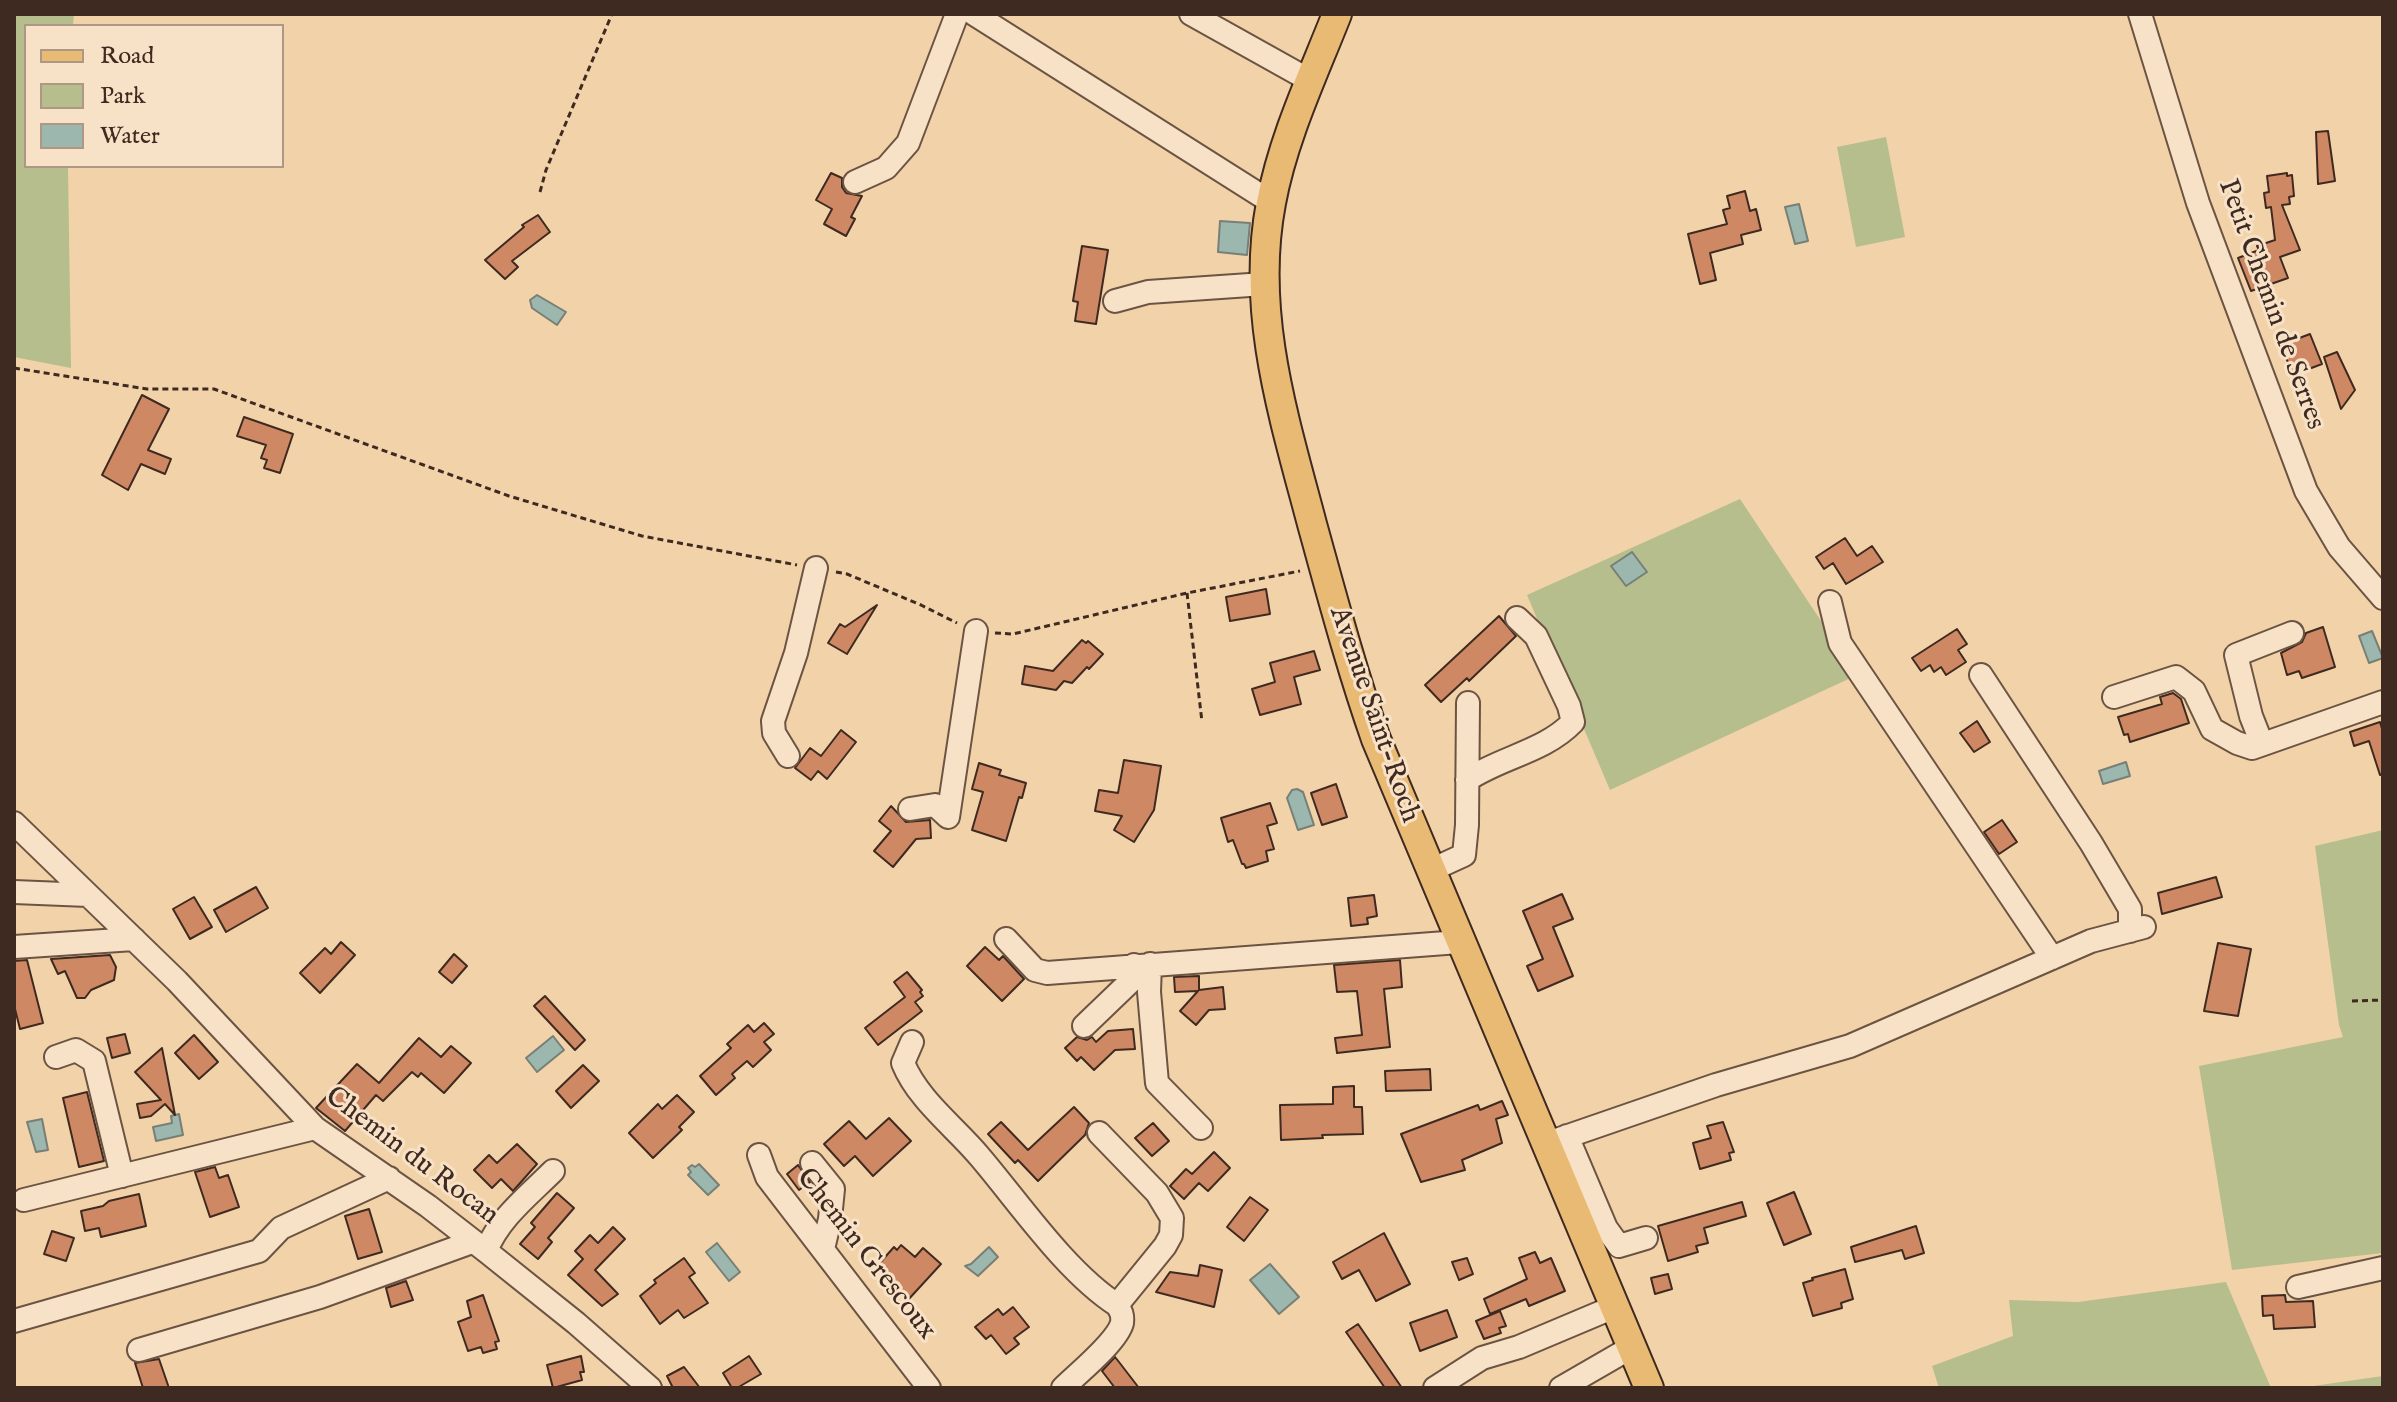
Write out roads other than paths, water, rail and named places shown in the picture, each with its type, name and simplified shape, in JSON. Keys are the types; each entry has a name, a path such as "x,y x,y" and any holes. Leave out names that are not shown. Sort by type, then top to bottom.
{"main road":[{"name":"Avenue Saint-Roch","path":"1337,14 1271,202 1264,284 1269,353 1323,565 1366,712 1459,942 1556,1140 1614,1307 1632,1347 1641,1384"}],"street":[{"path":"855,182 886,168 908,143 957,14"},
{"path":"974,14 1271,202"},
{"path":"1191,14 1311,81"},
{"name":"Petit Chemin de Serres","path":"2140,14 2198,203 2306,491 2339,547 2383,598"},
{"path":"1115,301 1148,292 1264,284"},
{"path":"788,756 774,733 773,721 796,653 816,568"},
{"path":"1830,602 1840,643 2052,958"},
{"path":"1467,780 1481,770 1547,743 1561,735 1573,722 1569,706 1536,636 1517,618"},
{"path":"910,809 935,805 948,817 976,631"},
{"path":"2262,744 2251,716 2236,655 2292,633"},
{"path":"1646,1238 1619,1246 1556,1140 1716,1085 1850,1046 2091,941 2137,929 2130,909 2091,843 1981,675"},
{"path":"2114,697 2176,677 2194,691 2212,729 2252,748 2383,702"},
{"path":"1429,871 1464,855 1468,703"},
{"name":"Chemin du Rocan","path":"14,823 177,981 315,1128 389,1178 479,1246 576,1323 650,1388"},
{"path":"14,892 88,895"},
{"path":"14,947 134,939"},
{"path":"1006,939 1035,970 1047,973 1459,942"},
{"path":"1084,1026 1134,978 1142,964"},
{"path":"1142,964 1149,992 1157,1083 1201,1128"},
{"path":"912,1042 903,1063 910,1081 978,1154 1061,1253 1117,1305 1122,1314 1121,1326 1114,1337 1063,1388"},
{"path":"56,1057 76,1050 94,1061 122,1176"},
{"path":"24,1200 315,1128"},
{"path":"1099,1133 1157,1193 1172,1218 1171,1235 1165,1246 1117,1305"},
{"name":"Chemin Grescoux","path":"759,1155 767,1177 929,1388"},
{"path":"812,1163 833,1189 823,1249"},
{"path":"139,1350 479,1246 553,1171"},
{"path":"14,1321 259,1251 281,1228 389,1178"},
{"path":"2298,1287 2383,1268"},
{"path":"1435,1388 1482,1358 1519,1347 1614,1307"},
{"path":"1561,1388 1632,1347"}],"water":[{"path":"1799,204 1808,241 1795,244 1785,207"},
{"path":"1220,221 1250,223 1247,255 1218,252"},
{"path":"537,295 566,312 557,325 532,308 530,300"},
{"path":"1632,552 1647,572 1626,586 1611,566"},
{"path":"2372,631 2383,658 2369,663 2359,636"},
{"path":"2126,762 2130,776 2103,784 2099,771"},
{"path":"1292,790 1303,792 1314,825 1298,830 1287,798"},
{"path":"553,1036 564,1050 537,1072 526,1058"},
{"path":"179,1114 183,1135 156,1141 153,1127 172,1123 171,1116"},
{"path":"42,1119 48,1150 36,1152 27,1122"},
{"path":"699,1164 719,1185 708,1195 688,1175 691,1172 688,1168"},
{"path":"717,1243 740,1272 729,1281 706,1252"},
{"path":"989,1247 998,1257 978,1276 965,1266"},
{"path":"1270,1264 1299,1297 1279,1314 1250,1280"}]}
